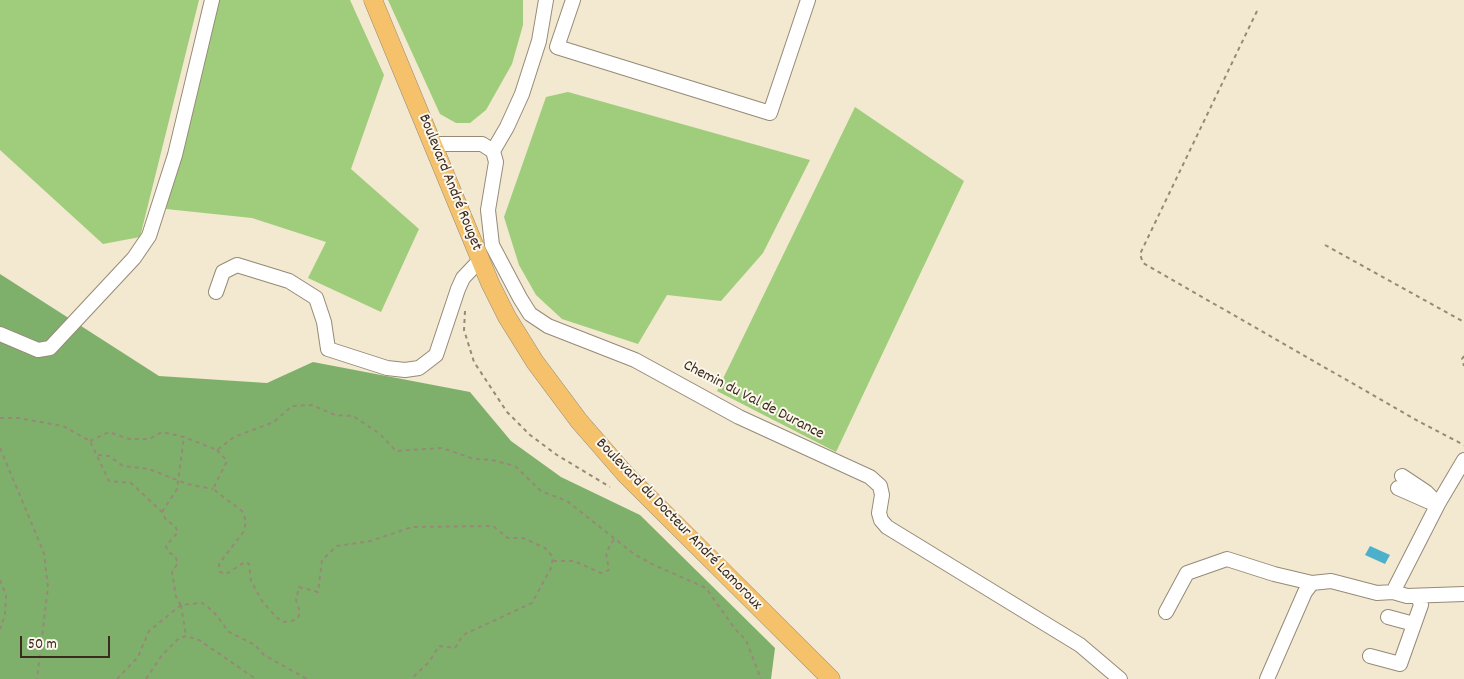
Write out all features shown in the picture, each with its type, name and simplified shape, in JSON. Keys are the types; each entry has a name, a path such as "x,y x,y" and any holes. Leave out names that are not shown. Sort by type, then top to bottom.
{"main road":[{"name":"Boulevard André Rouget","path":"373,0 480,260 507,317 535,362"},
{"name":"Boulevard du Docteur André Lamoroux","path":"535,362 579,421 626,475 832,679"}],"street":[{"path":"0,334 38,350 50,348 134,258 150,236 175,154 212,0"},
{"path":"432,144 482,144 493,151 507,127 522,94 539,42 546,0"},
{"path":"573,0 558,47 770,113 808,0"},
{"name":"Chemin du Val de Durance","path":"493,151 496,162 488,210 492,245 530,314 548,326 635,360 739,417 870,477 880,486 882,494 879,513 880,520 887,527 1080,645 1120,679"},
{"path":"216,292 224,272 237,265 289,281 316,298 324,322 328,349 387,368 405,370 419,368 436,355 461,283 480,260"},
{"path":"1393,592 1438,504 1464,460"},
{"path":"1400,482 1422,500 1438,504"},
{"path":"1166,612 1187,573 1227,559 1274,574 1312,583 1330,581 1377,593 1393,592 1407,596 1464,594"},
{"path":"1267,679 1305,592 1312,583"},
{"path":"1370,656 1400,664 1421,605 1418,596"},
{"path":"1388,617 1414,624"}],"path":[{"path":"1257,12 1140,254 1143,263 1409,416 1464,445"},
{"path":"1325,245 1464,322"},
{"path":"465,303 464,330 474,362 507,412 530,435 557,455 610,487"},
{"path":"1464,356 1462,359 1464,366"},
{"path":"217,450 234,437 274,422 292,406 312,405 335,415 352,416 380,434 396,451 442,448 474,459 492,460 515,466 541,492 567,502 614,539 654,565 706,588 735,629 746,640 760,679"},
{"path":"0,418 18,418 63,426 90,441 109,482 131,483 162,512 166,520 175,526 178,532 166,546 168,552 176,556 178,563 172,572 176,597 181,605 186,636"},
{"path":"90,441 109,432 130,439 149,439 162,432 184,437 217,450 227,461 213,488"},
{"path":"162,512 177,489 184,437"},
{"path":"0,448 44,554 48,587 37,679"},
{"path":"98,455 108,456 122,466 149,469 187,484 213,488 242,511 246,522 244,530 219,564 220,572 226,574 245,562 249,564 251,581 262,601 283,622 298,618 300,612 296,600 299,587 318,592 322,560 337,546 371,541 412,527 493,526 508,538 523,538 545,548 553,556 551,568 532,603 463,635 455,648 439,646 429,662 411,679"},
{"path":"552,560 574,561 601,573 609,570 606,554 614,539"},
{"path":"0,580 6,594 5,615 0,628"},
{"path":"117,679 138,658 149,632 181,605 202,603 213,611 228,632 255,645 264,655 307,679"},
{"path":"146,679 162,655 178,639 186,636 199,640 256,679"}],"green space":[{"path":"0,0 199,0 140,237 103,244 0,150"},
{"path":"218,0 350,0 384,75 351,169 419,229 381,312 308,278 326,242 252,218 166,209"},
{"path":"388,0 523,0 523,25 512,64 486,110 470,123 456,123 440,114"},
{"path":"568,92 810,160 763,253 721,301 667,295 638,344 562,319 536,295 519,265 504,217 546,97"},
{"path":"855,107 964,181 836,452 717,391"},
{"path":"0,274 159,376 267,383 313,362 470,392 511,441 561,477 640,515 775,648 771,679 0,679"}],"water":[{"path":"1370,546 1390,555 1385,564 1365,555"}]}
